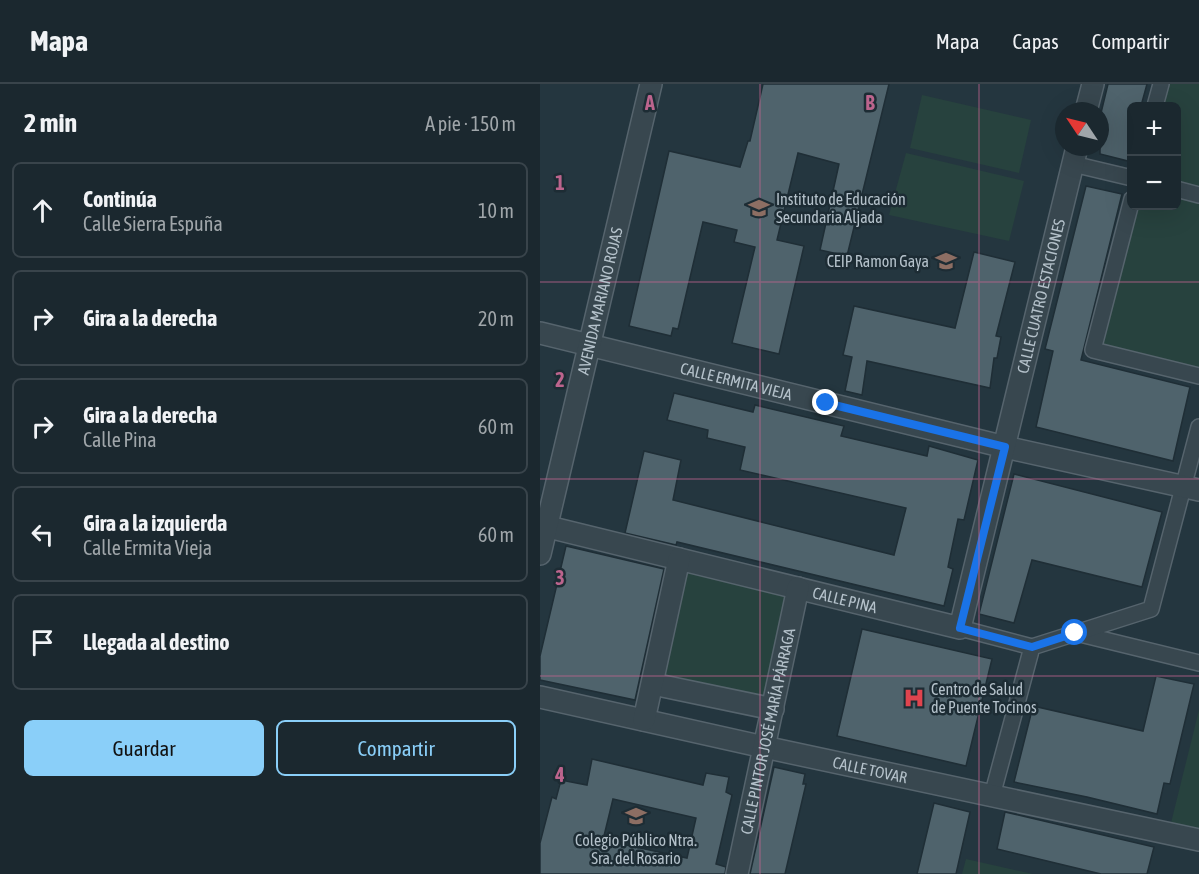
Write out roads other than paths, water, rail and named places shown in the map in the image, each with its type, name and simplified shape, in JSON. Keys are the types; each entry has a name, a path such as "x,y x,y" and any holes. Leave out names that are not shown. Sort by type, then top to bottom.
{"street":[{"name":"AVENIDA MARIANO ROJAS","path":"540,554 543,526 651,84"},
{"path":"1088,102 1093,84"},
{"path":"1156,102 1161,84"},
{"name":"CALLE CUATRO ESTACIONES","path":"1005,447 1075,156"},
{"path":"1077,156 1127,176"},
{"path":"1181,190 1199,195"},
{"path":"1128,210 1093,350 1199,376"},
{"name":"CALLE ERMITA VIEJA","path":"540,333 1005,447 1191,488"},
{"path":"1005,447 960,628 1032,647 1151,609 1191,488 1199,427"},
{"name":"CALLE PINA","path":"543,526 960,628"},
{"path":"644,720 679,559"},
{"name":"CALLE PINTOR JOSÉ MARÍA PÁRRAGA","path":"737,874 798,588"},
{"path":"1075,633 1199,663"},
{"path":"992,796 1032,647"},
{"path":"653,684 773,709"},
{"name":"CALLE TOVAR","path":"540,696 1199,840"}],"place":[{"name":"Instituto de Educación Secundaria Aljada","path":"759,208"},
{"name":"CEIP Ramon Gaya","path":"946,261"},
{"name":"Centro de Salud de Puente Tocinos","path":"914,698"},
{"name":"Colegio Público Ntra. Sra. del Rosario","path":"636,816"}]}
